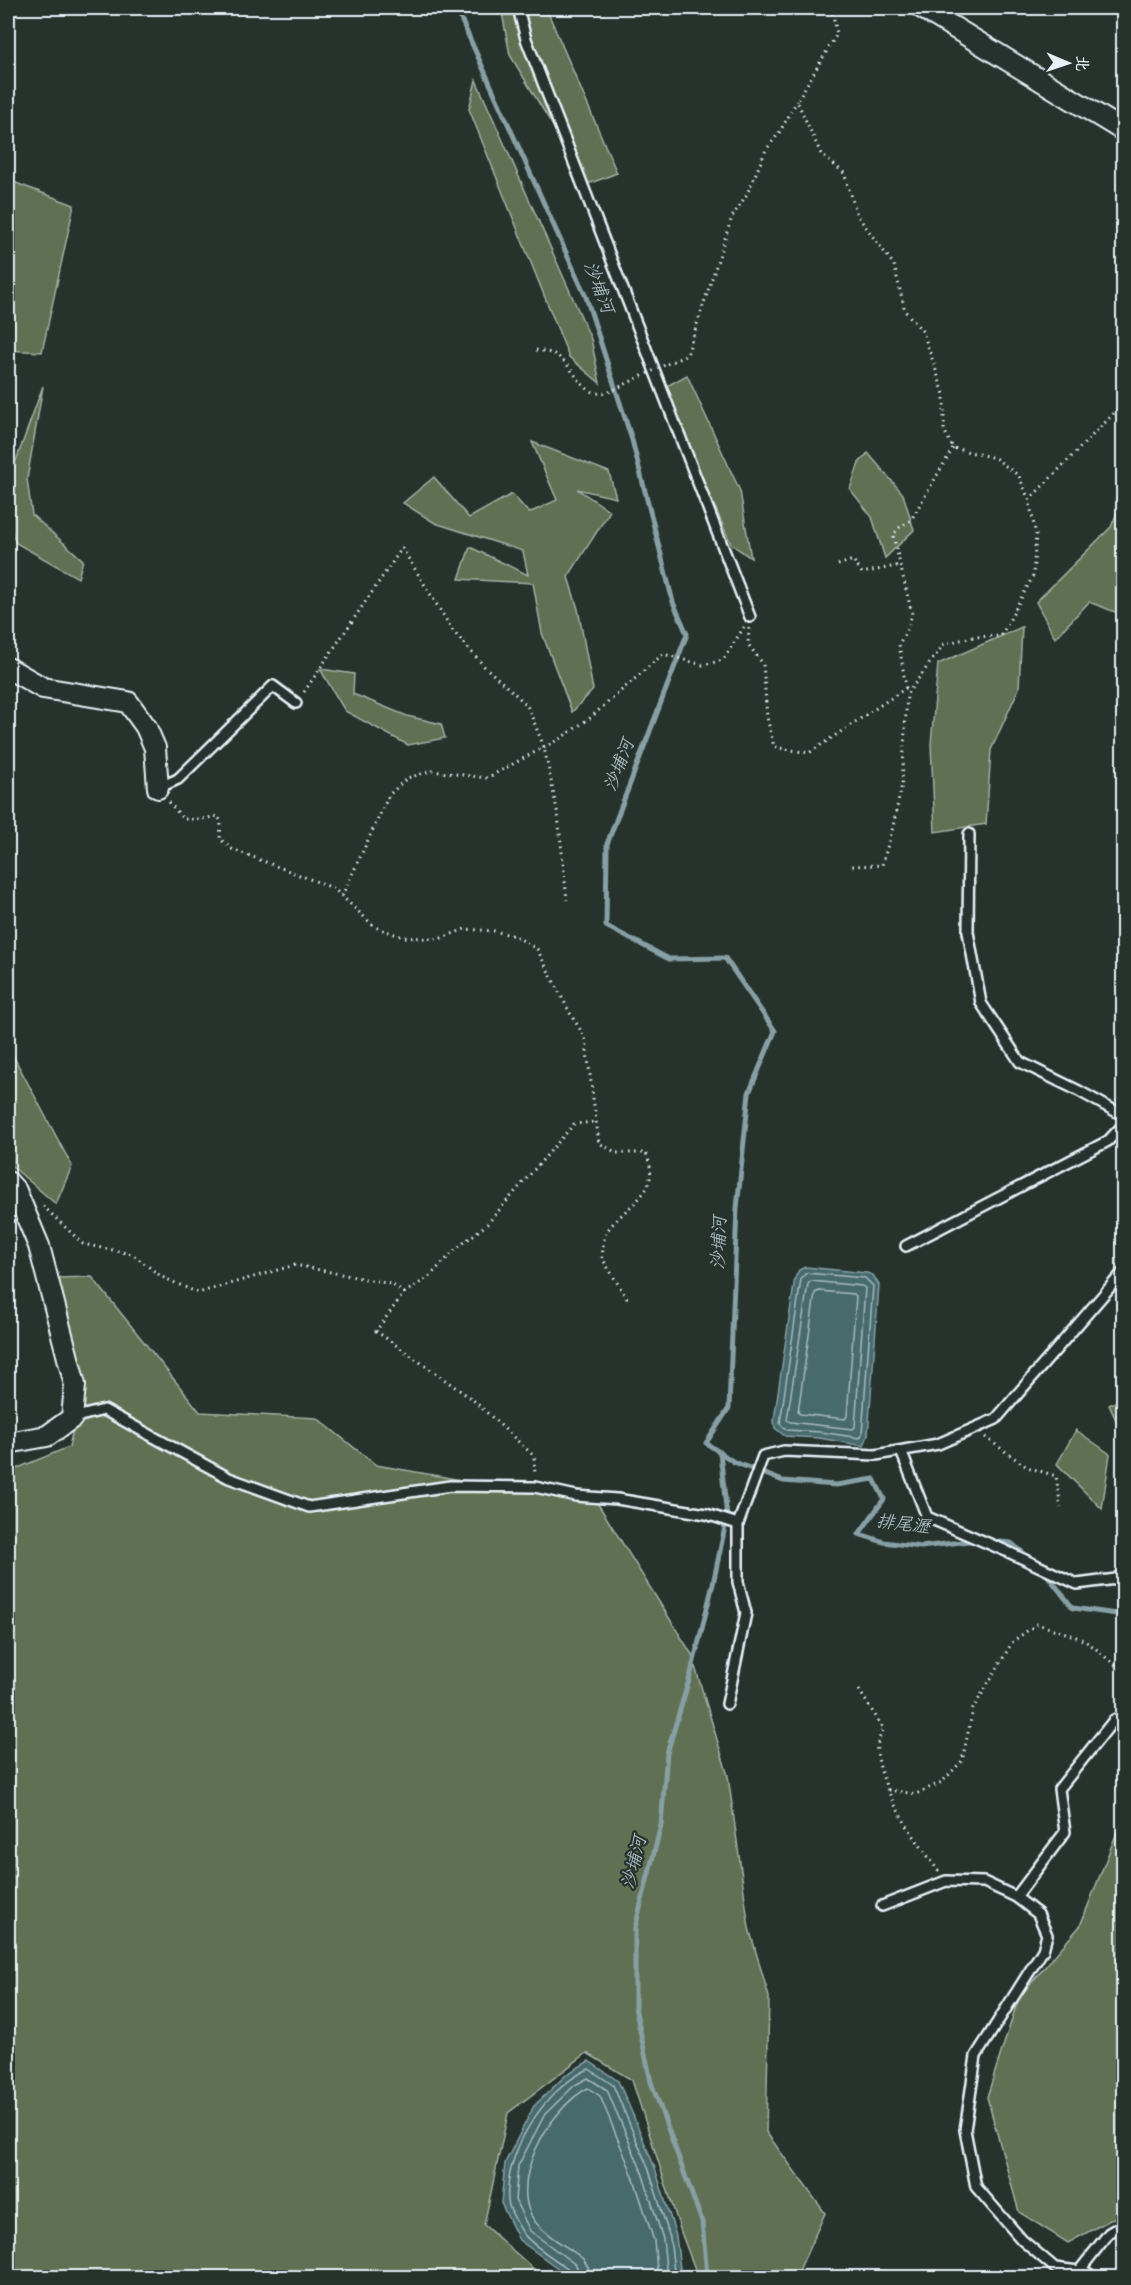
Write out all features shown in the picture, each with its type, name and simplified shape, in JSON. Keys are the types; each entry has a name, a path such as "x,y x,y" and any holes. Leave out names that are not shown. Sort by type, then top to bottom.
{"street":[{"path":"922,8 1124,131"},
{"path":"8,668 43,688 128,702 146,727 155,748 158,788"},
{"path":"8,1182 16,1191 39,1246 75,1385 72,1418 47,1436 8,1443"}],"lane":[{"path":"518,8 526,39 750,617"},
{"path":"158,788 178,779 273,686 296,703"},
{"path":"969,834 968,932 981,1004 1020,1062 1079,1090 1124,1116"},
{"path":"906,1246 1108,1141 1124,1124"},
{"path":"727,1704 746,1613 738,1582 738,1524 763,1456 784,1451 876,1455 938,1444 996,1419 1124,1270"},
{"path":"72,1418 105,1410 229,1478 309,1507 450,1486 535,1487 576,1496 617,1499 738,1524"},
{"path":"901,1451 927,1517 1077,1584 1121,1578"},
{"path":"1016,1897 1065,1832 1059,1789 1114,1720"},
{"path":"882,1906 946,1881 984,1882 1016,1897 1038,1914 1047,1935 1043,1950 976,2056 965,2130 976,2187 1022,2240 1055,2268 1086,2272 1095,2277"},
{"path":"1079,2271 1109,2233 1124,2224"}],"path":[{"path":"536,350 556,355 588,390 601,394 687,355 732,217 747,194 766,150 779,133 796,100 837,34 829,8"},
{"path":"796,100 821,154 844,173 857,215 894,265 905,311 923,332 944,394 944,430 953,448"},
{"path":"1029,500 1124,403"},
{"path":"907,694 944,644 973,637 1001,636 1033,576 1036,535 1029,500 1020,476 995,458 953,448"},
{"path":"850,866 882,865 902,784 907,694 899,644 908,628 912,614 894,535 900,527 911,520 953,448"},
{"path":"296,703 402,548 453,631 484,666 527,705 544,747 558,815 567,900"},
{"path":"838,565 853,560 862,573 900,565"},
{"path":"750,617 748,644 763,664 767,717 774,747 809,753 906,688"},
{"path":"342,896 389,795 407,778 432,771 487,778 544,747 590,718 663,654 703,665 723,660 750,617"},
{"path":"158,788 183,819 218,816 221,822 220,840 232,849 333,888 375,927 403,937 439,939 465,929 494,931 515,936 537,949 585,1037 599,1143 617,1153 646,1153 652,1168 648,1189 606,1233 602,1258 629,1302"},
{"path":"535,1487 534,1456 472,1399 376,1331 404,1293 429,1277 456,1249 487,1224 574,1124 596,1122"},
{"path":"41,1205 49,1209 83,1244 132,1254 162,1277 198,1293 295,1265 391,1284 404,1293"},
{"path":"974,1428 1027,1467 1056,1476 1061,1508"},
{"path":"888,1790 916,1794 942,1782 962,1761 973,1709 1013,1641 1037,1624 1066,1633 1091,1645 1108,1661 1120,1669 1124,1667"},
{"path":"859,1690 883,1728 876,1749 888,1790 915,1838 946,1881"},
{"path":"489,2277 491,2275 515,2277"}],"green space":[{"path":"501,8 546,8 617,173 588,184 510,55"},
{"path":"476,80 591,339 600,383 569,357 469,109"},
{"path":"8,180 74,205 42,352 8,350"},
{"path":"687,375 740,491 751,558 731,544 663,388"},
{"path":"43,386 27,479 32,515 83,560 78,578 16,543 8,523 8,483"},
{"path":"532,442 609,472 616,498 577,489 610,511 568,577 578,609 593,690 572,712 542,633 533,583 459,579 470,547 528,575 523,551 435,523 403,503 434,477 469,518 512,494 529,513 557,500"},
{"path":"868,453 903,494 914,530 885,558 872,517 850,489 859,463"},
{"path":"1123,498 1123,615 1089,602 1055,638 1036,602 1111,527"},
{"path":"1022,627 1019,688 991,750 986,824 935,832 931,744 938,664"},
{"path":"320,669 354,674 353,694 407,716 441,724 445,738 408,745 345,711"},
{"path":"8,1046 72,1166 56,1204 8,1163"},
{"path":"92,1277 200,1412 317,1418 376,1465 598,1504 691,1653 728,1776 749,1928 769,1997 766,2132 825,2213 796,2277 698,2277 682,2235 632,2080 587,2053 508,2113 484,2225 543,2277 8,2278 8,1472 69,1447 84,1380 57,1278"},
{"path":"1123,1398 1123,1435 1109,1405"},
{"path":"1076,1430 1110,1454 1102,1509 1057,1464"},
{"path":"1123,1817 1123,2213 1068,2243 1019,2212 987,2097 1019,1997 1080,1926"}],"water":[{"path":"805,1267 867,1273 873,1275 879,1285 868,1435 864,1446 819,1438 785,1436 775,1428 774,1420 795,1278 799,1270"},
{"path":"589,2061 618,2081 630,2108 655,2168 676,2236 681,2277 570,2277 519,2240 501,2203 505,2163 534,2106 567,2074"}],"waterway":[{"name":"沙埔河","path":"456,8 586,297 632,440 673,602 687,634 607,844 606,926 669,959 725,958 775,1031 749,1093 737,1208 729,1408 706,1443 734,1462 783,1481 836,1485 874,1479 884,1499 859,1534 884,1542 921,1547 977,1540"},
{"name":"沙埔河","path":"709,2278 702,2222 651,2082 635,2007 635,1928 661,1825 667,1753 690,1677 727,1517 720,1452"},
{"name":"排尾瀝","path":"989,1541 1011,1543 1031,1559"},
{"name":"排尾瀝","path":"1044,1571 1073,1608 1124,1615"}]}
